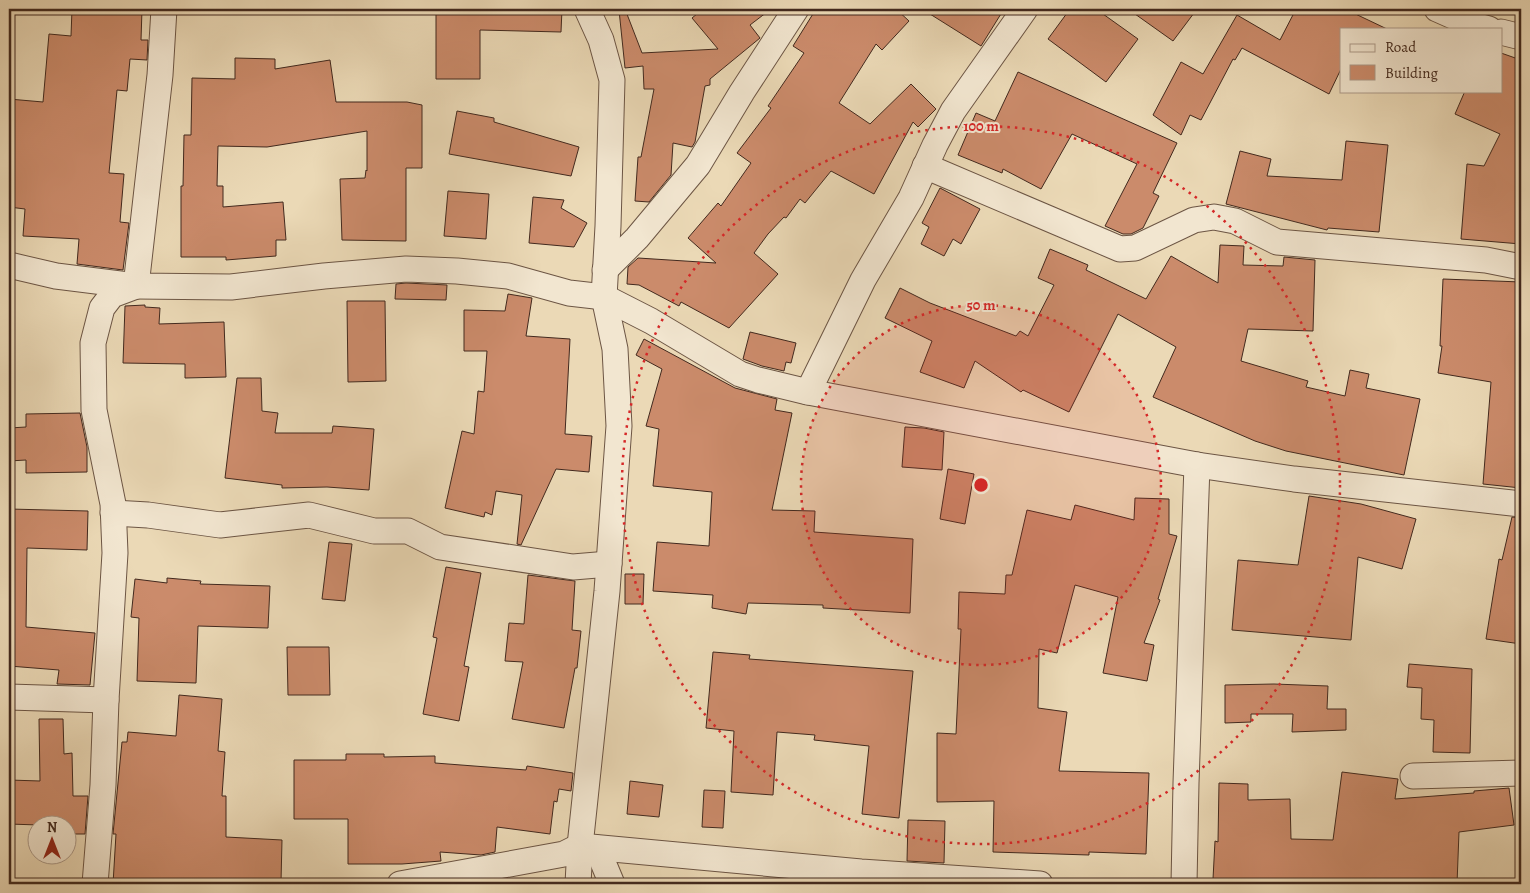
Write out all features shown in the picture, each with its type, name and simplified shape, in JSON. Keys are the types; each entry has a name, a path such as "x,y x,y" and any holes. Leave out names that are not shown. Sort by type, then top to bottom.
{"street":[{"path":"136,286 160,75 164,9"},
{"path":"578,884 589,847 619,426 615,348 604,297 612,80 601,40 587,9"},
{"path":"605,270 637,238 698,165 742,92 796,9"},
{"path":"808,392 863,280 911,198 953,111 1025,9"},
{"path":"1437,9 1471,24 1485,28"},
{"path":"1502,32 1521,37"},
{"path":"925,166 1120,249 1135,248 1194,220 1214,217 1235,221 1277,242 1486,260 1521,267"},
{"path":"9,265 56,276 136,286 231,287 324,276 406,270 508,276 570,292 604,297 651,321 740,374 808,392 1197,465 1294,479 1521,504"},
{"path":"95,884 103,785 115,553 113,504 94,410 93,343 102,308 112,295 136,286"},
{"path":"1184,884 1197,465"},
{"path":"113,513 148,515 220,525 309,516 374,531 408,531 440,547 573,567 609,564"},
{"path":"9,697 106,700"},
{"path":"1413,776 1521,773"},
{"path":"589,847 612,884"},
{"path":"400,884 564,854 589,847 861,872 1040,884"}],"building":[{"path":"72,9 142,9 141,40 148,40 147,60 130,59 127,91 117,90 109,173 124,174 120,222 129,223 123,270 77,264 79,239 23,236 25,209 9,207 9,99 43,102 49,34 71,36"},
{"path":"436,9 562,9 561,32 480,30 480,79 436,79"},
{"path":"625,9 642,53 718,49 692,18 703,9 771,9 750,25 760,38 710,79 710,85 705,86 695,142 692,147 673,143 671,175 649,202 635,201 638,157 641,157 654,89 644,89 643,66 625,68 619,10"},
{"path":"816,9 896,9 909,21 882,50 876,44 839,103 870,124 911,84 936,109 918,127 913,122 874,194 831,171 805,203 800,199 786,218 784,217 768,234 754,253 778,274 729,328 681,302 679,306 639,285 627,284 628,267 638,258 716,263 688,238 718,203 721,206 751,163 737,153 771,108 768,106 804,53 793,46"},
{"path":"922,9 1004,9 981,46"},
{"path":"1070,9 1096,9 1138,39 1106,82 1048,39"},
{"path":"1128,9 1197,9 1173,41"},
{"path":"1296,9 1345,9 1385,28 1340,28 1340,71 1329,94 1242,48 1235,60 1233,59 1201,120 1190,115 1181,135 1153,115 1181,62 1203,74 1237,15 1280,40"},
{"path":"1502,53 1521,60 1521,244 1461,239 1467,164 1484,166 1500,134 1455,114 1465,92 1502,92"},
{"path":"235,58 275,59 275,69 330,60 336,102 407,102 422,105 422,168 406,168 406,241 342,240 340,179 365,178 367,171 367,131 267,147 218,146 217,186 223,186 223,207 283,202 286,240 276,240 276,256 226,260 226,257 181,257 181,186 183,186 184,135 191,135 192,78 235,79"},
{"path":"1018,72 1177,143 1153,193 1159,196 1143,228 1131,234 1123,234 1105,226 1137,164 1072,134 1041,189 1003,169 1002,173 958,155 976,113 995,121"},
{"path":"457,111 494,118 494,122 579,147 571,176 449,154"},
{"path":"1346,141 1388,145 1379,232 1328,228 1327,230 1226,204 1240,151 1271,159 1267,176 1342,180"},
{"path":"940,188 980,209 961,244 953,239 944,256 921,244 929,227 922,223"},
{"path":"448,191 489,194 486,239 444,236"},
{"path":"533,197 564,200 561,208 587,223 574,247 529,243"},
{"path":"1220,245 1244,246 1243,265 1283,266 1284,257 1315,260 1313,331 1248,329 1241,361 1308,381 1306,387 1345,396 1350,370 1369,374 1366,388 1420,399 1404,475 1286,451 1255,441 1153,397 1176,347 1118,314 1069,412 1023,390 1021,392 975,361 964,388 920,372 932,341 885,318 900,288 930,303 1016,336 1020,331 1028,336 1054,285 1038,278 1050,249 1088,265 1086,270 1146,299 1171,256 1218,283"},
{"path":"1443,279 1521,282 1521,488 1483,484 1491,382 1438,373 1442,346 1440,346"},
{"path":"396,284 447,285 446,300 395,299"},
{"path":"508,294 532,298 526,336 570,339 565,434 592,436 589,472 556,469 521,545 517,544 522,495 496,491 492,515 485,512 484,517 445,508 462,431 474,434 478,391 484,392 487,351 464,351 464,310 505,311"},
{"path":"347,301 385,301 386,381 348,382"},
{"path":"145,305 145,307 160,308 159,324 224,322 226,377 185,378 185,364 123,363 125,306"},
{"path":"750,332 796,343 791,363 786,362 784,371 743,359"},
{"path":"644,339 735,388 777,399 775,410 792,413 772,510 815,511 814,532 913,539 910,613 823,608 823,605 748,603 746,614 712,608 713,595 653,591 657,542 709,546 712,492 653,486 659,429 646,426 662,369 636,355"},
{"path":"237,378 261,378 262,411 278,413 275,433 332,433 333,426 374,429 369,490 327,487 282,488 282,485 225,478"},
{"path":"80,413 87,447 87,472 26,473 26,460 9,461 9,428 26,427 26,414"},
{"path":"905,427 944,432 942,470 902,467"},
{"path":"948,469 974,474 965,524 940,519"},
{"path":"1309,496 1361,504 1416,519 1402,569 1358,557 1351,640 1232,630 1238,560 1298,565"},
{"path":"1135,498 1169,499 1169,534 1177,536 1158,599 1160,600 1144,643 1154,645 1147,681 1103,673 1118,597 1075,585 1057,653 1039,649 1038,708 1067,712 1059,771 1149,773 1146,854 1089,852 1089,855 993,852 994,801 937,802 937,733 956,734 961,629 958,629 959,592 1005,594 1006,575 1012,575 1027,510 1071,520 1075,505 1134,520"},
{"path":"9,509 88,511 87,550 27,548 26,627 95,633 90,685 57,684 59,670 9,666"},
{"path":"1512,517 1521,518 1521,644 1486,639 1499,559 1502,560"},
{"path":"329,542 352,544 345,601 322,599"},
{"path":"446,567 481,573 464,666 469,667 459,721 423,714 437,638 433,637"},
{"path":"625,574 644,574 643,604 625,604"},
{"path":"528,575 575,581 572,630 581,631 577,668 575,668 564,728 512,719 523,662 505,661 509,623 524,624"},
{"path":"167,578 201,581 200,584 270,586 268,628 198,626 196,683 137,681 139,618 131,617 135,579 167,583"},
{"path":"287,647 329,647 330,695 288,695"},
{"path":"713,652 750,655 749,659 913,671 899,818 862,814 869,746 814,740 815,735 777,732 773,795 731,792 734,731 706,728"},
{"path":"1409,664 1472,669 1470,753 1433,752 1434,720 1421,719 1422,688 1407,687"},
{"path":"1225,685 1328,686 1327,709 1346,709 1346,730 1292,732 1293,714 1251,714 1251,722 1225,723"},
{"path":"179,695 222,699 218,751 225,752 222,796 226,796 226,837 282,840 281,882 222,880 222,884 113,884 116,834 113,834 122,742 127,742 128,732 176,736"},
{"path":"39,719 63,719 64,754 72,753 73,796 88,796 85,834 78,834 78,816 28,816 28,825 9,824 9,780 40,781"},
{"path":"346,754 384,754 384,757 435,756 435,763 526,770 527,766 573,773 571,791 559,789 557,802 554,801 550,834 497,827 495,852 481,855 440,852 441,861 402,864 348,864 348,819 294,819 294,760 346,760"},
{"path":"1342,772 1398,779 1395,799 1474,793 1474,791 1509,788 1514,825 1459,832 1457,884 1313,884 1213,879 1215,841 1218,842 1219,783 1248,784 1248,800 1290,799 1291,839 1333,840"},
{"path":"630,781 663,785 659,817 627,814"},
{"path":"704,790 725,791 723,828 702,827"},
{"path":"908,820 945,821 944,863 907,861"}]}
